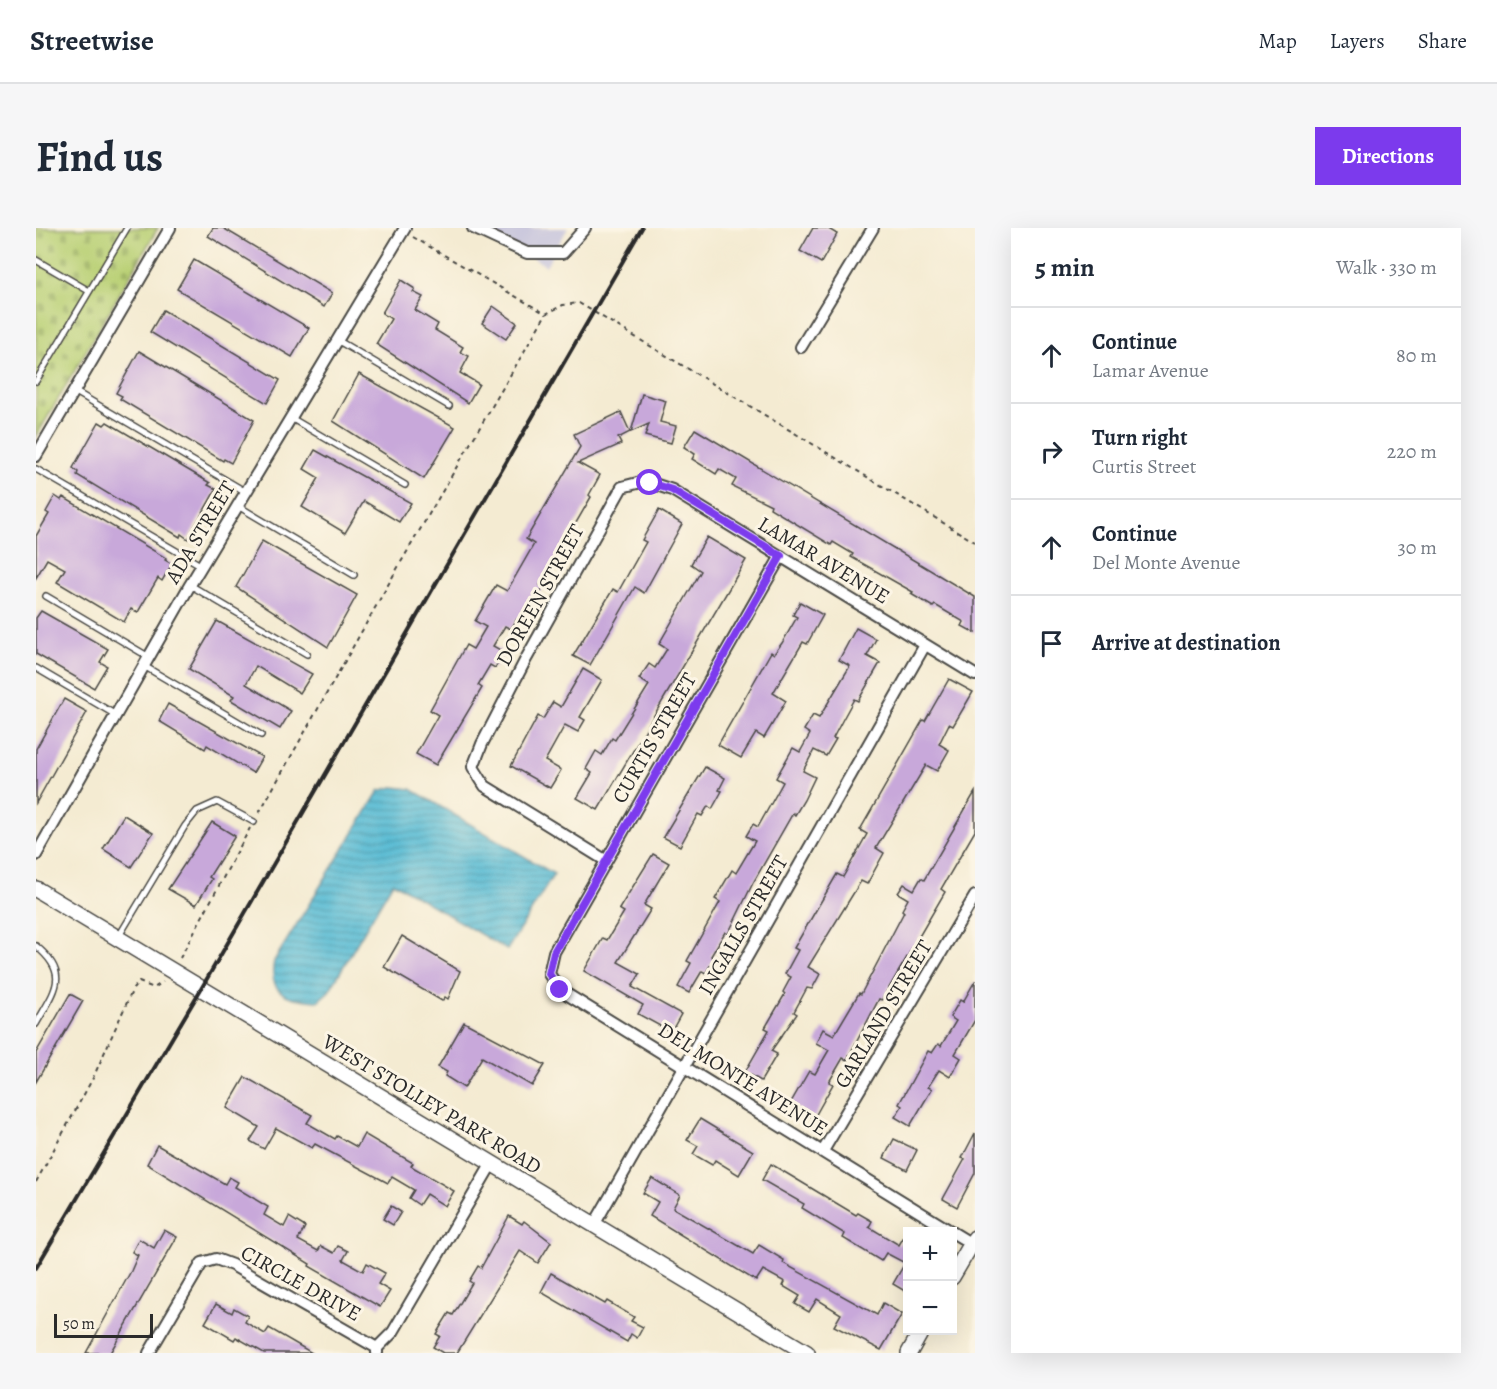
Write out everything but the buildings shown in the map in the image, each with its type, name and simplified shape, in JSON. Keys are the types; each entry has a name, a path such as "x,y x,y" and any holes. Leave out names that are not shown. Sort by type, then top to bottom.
{"main road":[{"name":"WEST STOLLEY PARK ROAD","path":"36,890 807,1353"},
{"path":"957,1269 974,1243"},
{"path":"909,1353 919,1335"}],"street":[{"path":"36,456 170,228"},
{"path":"473,228 527,253 563,253 585,228"},
{"path":"801,347 873,228"},
{"name":"ADA STREET","path":"36,855 190,585 402,229"},
{"name":"LAMAR AVENUE","path":"650,483 672,490 975,675"},
{"name":"DOREEN STREET","path":"605,860 485,786 473,767 480,748 622,487 650,483"},
{"name":"CURTIS STREET","path":"561,940 781,556"},
{"name":"INGALLS STREET","path":"594,1225 925,645"},
{"name":"GARLAND STREET","path":"823,1151 975,896"},
{"name":"DEL MONTE AVENUE","path":"561,940 554,952 549,974 560,990 686,1065 944,1227"},
{"name":"CIRCLE DRIVE","path":"149,1353 202,1263 216,1259 232,1265 377,1351 393,1332 492,1163"},
{"name":"DEL MONTE AVENUE","path":"957,1234 974,1243"}],"lane":[{"path":"36,381 127,228"},
{"path":"36,260 89,291"},
{"path":"337,340 449,406"},
{"path":"74,392 246,493"},
{"path":"291,418 405,485"},
{"path":"36,469 202,566"},
{"path":"238,506 354,575"},
{"path":"190,585 308,654"},
{"path":"46,597 261,735"},
{"path":"36,668 116,715"},
{"path":"117,940 185,826 197,811 217,802 254,822"},
{"path":"36,946 49,957 57,972 58,986 36,1024"}],"path":[{"path":"402,229 546,314"},
{"path":"36,1182 93,1078 133,989 139,982 154,988 160,987 172,973 254,822 397,569 546,314 563,305 579,303 975,542"}],"shaded area":[{"path":"484,228 568,228 546,266"}],"green space":[{"path":"36,228 158,228 36,437"}],"water":[{"path":"393,787 411,789 554,874 507,950 393,882 329,991 318,1001 290,997 277,989 273,973 274,961 379,791"}],"railway":[{"path":"36,1268 201,989 642,228"}],"route":[{"path":"560,990 549,974 554,952 781,556 672,490 650,483"}]}
